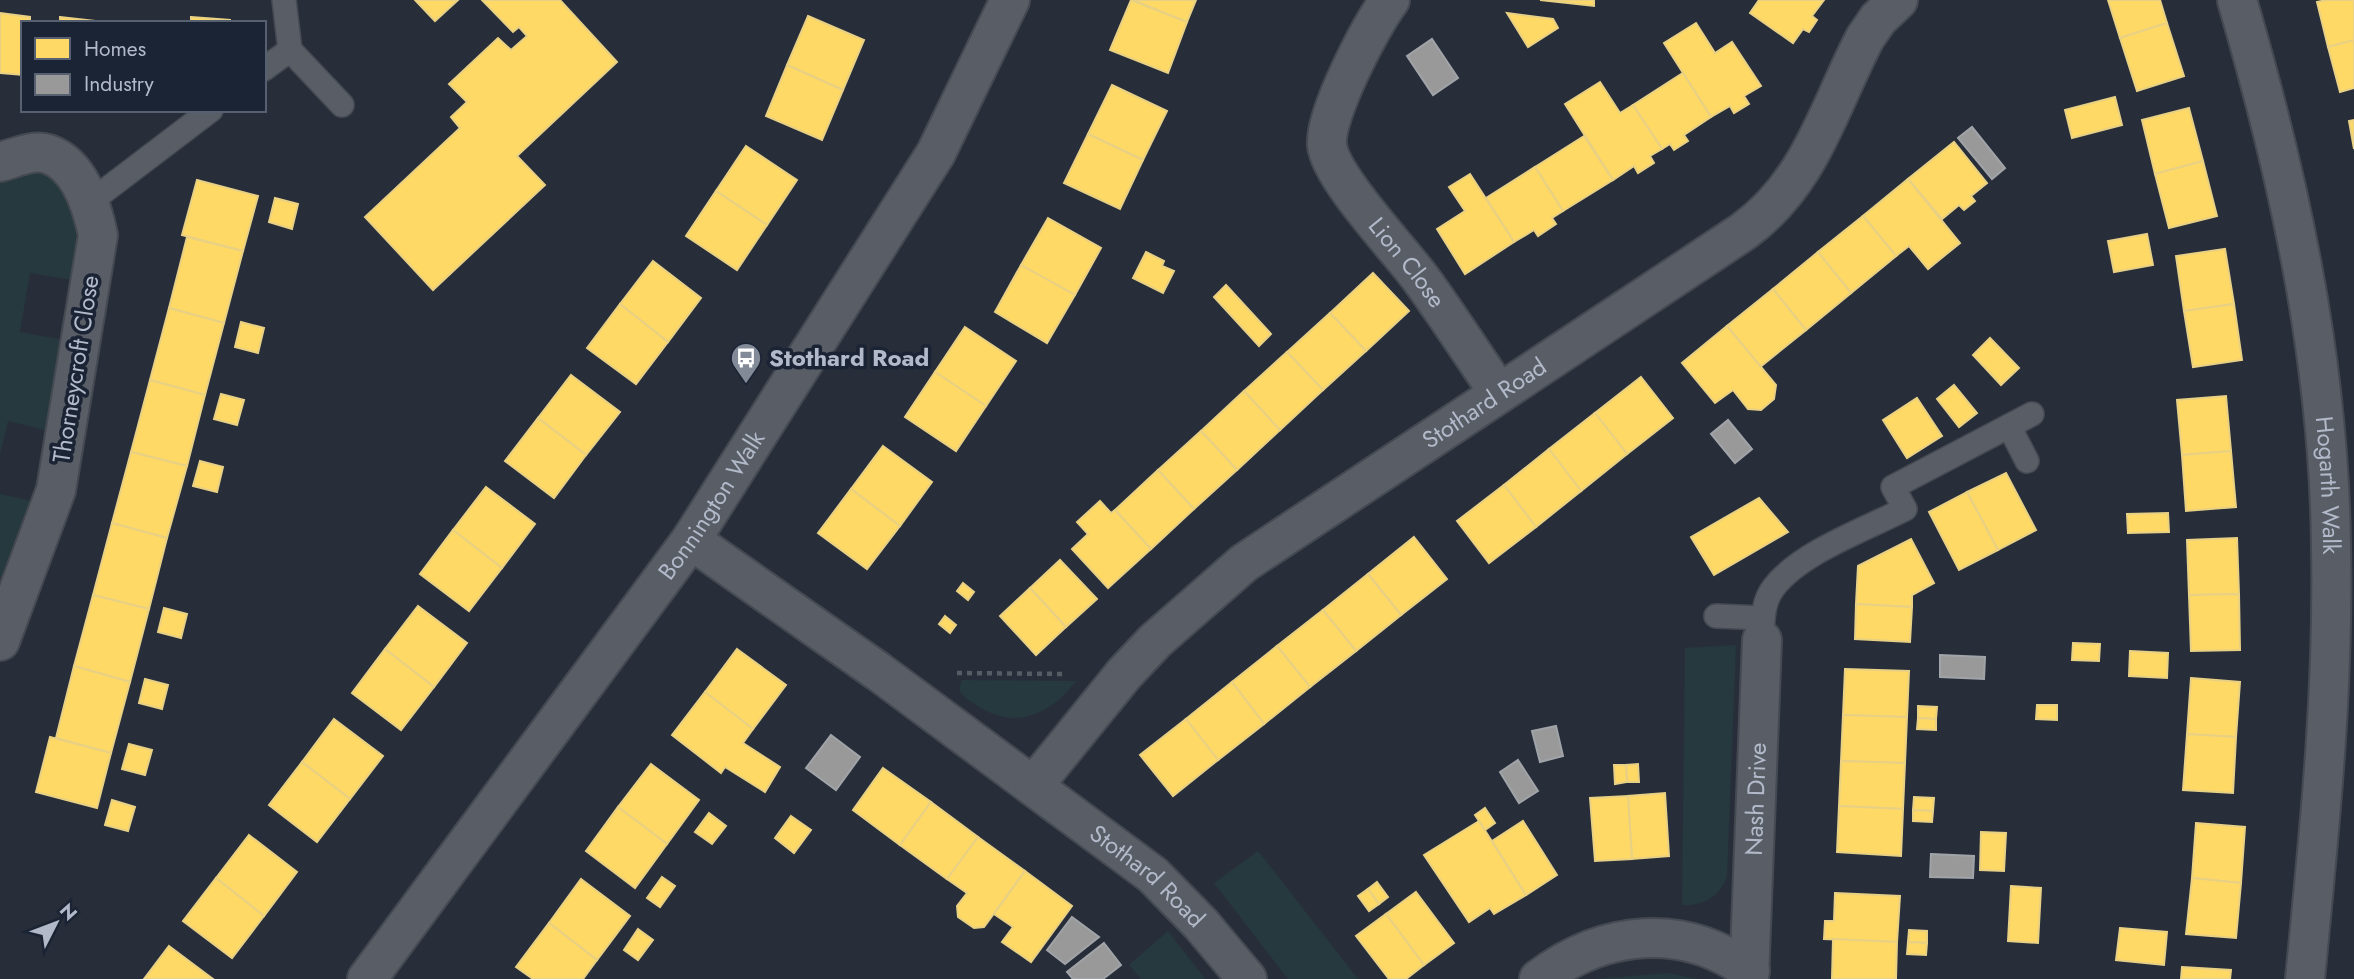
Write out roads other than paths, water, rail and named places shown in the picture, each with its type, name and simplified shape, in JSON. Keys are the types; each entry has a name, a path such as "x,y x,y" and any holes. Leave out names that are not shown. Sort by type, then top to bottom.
{"street":[{"name":"Bonnington Walk","path":"367,979 691,540 936,153 1010,0"},
{"name":"Lion Close","path":"1391,0 1313,129 1327,148 1334,167 1421,279 1499,393"},
{"name":"Stothard Road","path":"1034,785 1124,674 1155,641 1244,564 1744,231 1783,197 1800,173 1864,38 1878,19 1898,0"},
{"name":"Hogarth Walk","path":"2237,0 2278,150 2305,276 2343,546 2328,751 2305,979"},
{"name":"Thorneycroft Close","path":"0,162 30,153 47,154 70,172 90,202 98,235 56,489 0,641"},
{"name":"Stothard Road","path":"691,540 1034,785 1153,875 1201,924 1247,979"},
{"name":"Nash Drive","path":"1750,975 1762,629"},
{"path":"1539,979 1571,957 1596,945 1660,938 1709,947 1727,954 1750,975"}],"lane":[{"path":"284,0 290,50 342,105"},
{"path":"266,68 290,50"},
{"path":"90,202 208,112"},
{"name":"Nash Drive","path":"1762,629 1773,588 1800,564 1908,515 1893,487 2032,414"},
{"path":"2009,426 2027,461"},
{"path":"1716,616 1762,629"}],"place":[{"name":"Stothard Road","path":"746,385"}]}
